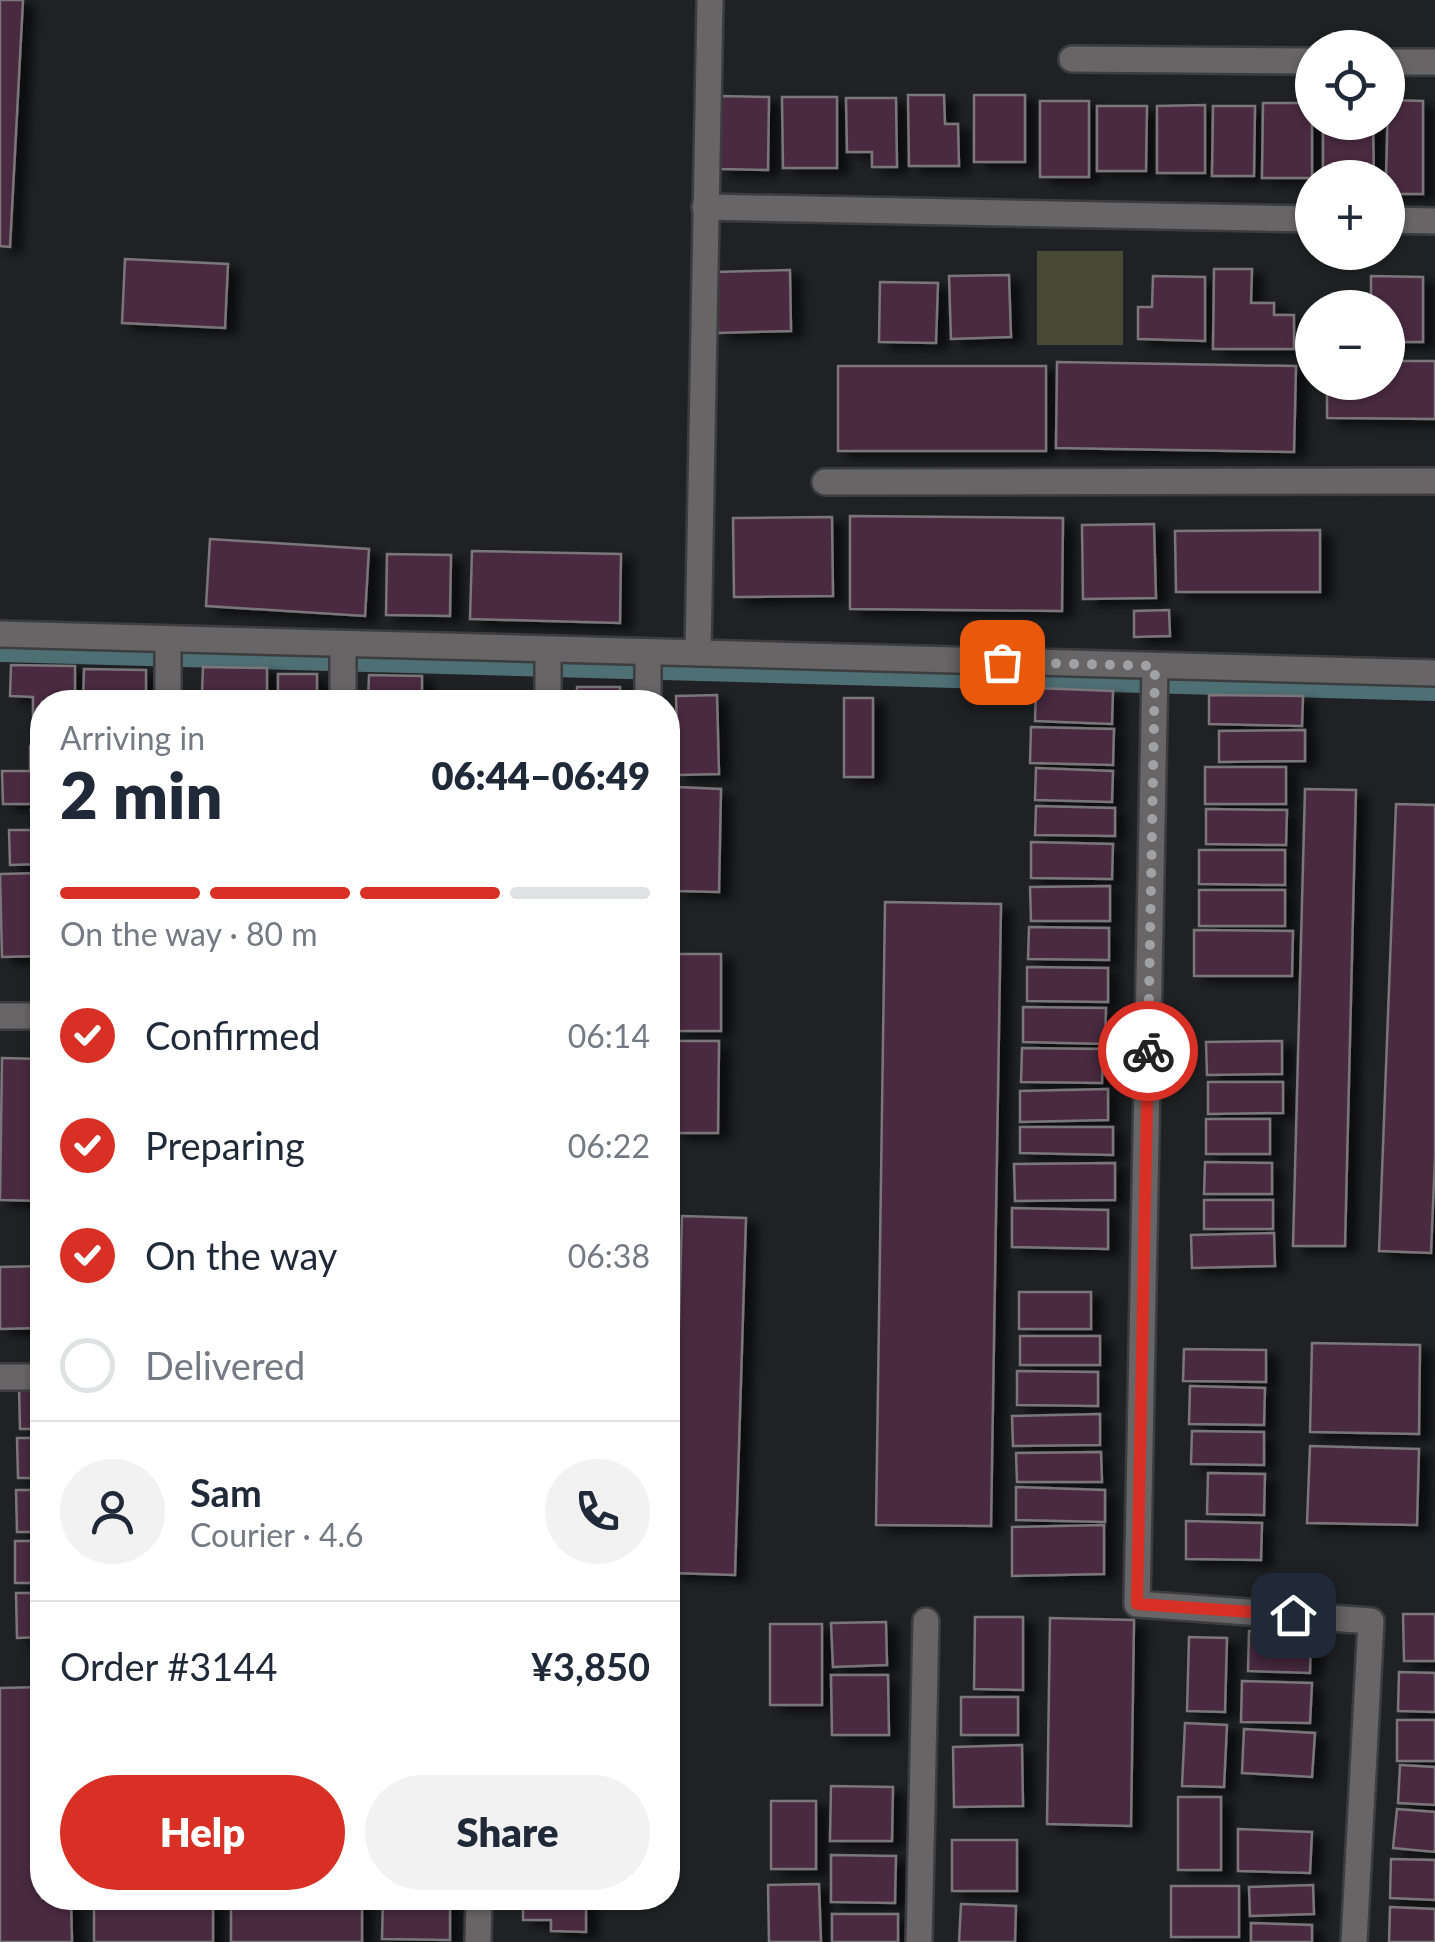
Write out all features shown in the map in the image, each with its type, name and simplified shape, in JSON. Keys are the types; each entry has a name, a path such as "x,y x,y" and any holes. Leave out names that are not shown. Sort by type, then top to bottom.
{"street":[{"path":"698,654 710,0"},
{"path":"1072,59 1295,61"},
{"path":"1405,62 1435,62"},
{"path":"706,207 1295,219"},
{"path":"1405,220 1435,221"},
{"path":"825,482 1435,482"},
{"path":"0,634 1435,674"},
{"path":"168,639 168,690"},
{"path":"343,690 344,644"},
{"path":"548,650 548,690"},
{"path":"648,652 648,690"},
{"path":"1155,666 1137,1604 1372,1620 1354,1942"},
{"path":"0,1016 30,1016"},
{"path":"0,1377 30,1377"},
{"path":"919,1942 926,1620"},
{"path":"478,1942 479,1910"}],"green space":[{"path":"1037,251 1123,251 1123,345 1037,345"}],"building":[{"path":"0,0 23,0 10,247 0,246"},
{"path":"908,95 944,95 945,124 958,124 959,166 909,166"},
{"path":"974,95 1025,95 1025,162 974,162"},
{"path":"720,96 769,97 768,170 719,169"},
{"path":"782,97 837,97 837,168 783,168"},
{"path":"846,98 896,98 897,167 872,167 872,152 847,152"},
{"path":"1405,100 1423,101 1423,194 1405,194 1405,160 1386,160 1387,140 1405,140"},
{"path":"1040,101 1089,101 1089,177 1040,177"},
{"path":"1263,103 1295,103 1295,140 1312,140 1312,160 1295,160 1295,178 1262,178"},
{"path":"1205,105 1205,173 1157,173 1157,106"},
{"path":"1097,106 1147,106 1146,171 1097,171"},
{"path":"1213,106 1255,106 1254,176 1212,176"},
{"path":"1323,140 1373,140 1374,160 1323,160"},
{"path":"125,259 228,264 225,328 122,323"},
{"path":"1214,269 1252,269 1251,303 1274,303 1274,315 1294,315 1294,349 1213,349"},
{"path":"790,270 791,331 718,333 716,272"},
{"path":"1009,275 1011,337 951,339 949,276"},
{"path":"1153,276 1205,277 1205,341 1138,339 1138,307 1152,307"},
{"path":"1371,276 1423,277 1423,342 1405,342 1405,290 1371,290"},
{"path":"880,282 938,283 936,343 879,342"},
{"path":"1405,361 1435,361 1435,419 1327,418 1327,400 1405,400"},
{"path":"1057,362 1295,366 1294,452 1056,448"},
{"path":"838,366 1046,366 1046,451 838,451"},
{"path":"850,516 1063,518 1062,611 850,609"},
{"path":"832,517 833,596 734,597 733,518"},
{"path":"1154,524 1156,598 1083,599 1082,525"},
{"path":"1320,530 1320,592 1176,592 1175,531"},
{"path":"210,539 369,549 365,616 206,606"},
{"path":"472,551 621,554 620,623 470,619"},
{"path":"387,554 451,555 450,616 386,615"},
{"path":"1169,610 1170,636 1134,637 1134,611"},
{"path":"11,665 75,666 75,690 30,690 30,697 10,696"},
{"path":"203,667 267,668 267,690 202,690"},
{"path":"84,669 146,670 146,690 83,690"},
{"path":"278,674 317,674 317,690 278,690"},
{"path":"369,675 422,676 422,690 368,690"},
{"path":"620,687 620,690 577,690"},
{"path":"1036,688 1113,691 1112,724 1035,721"},
{"path":"717,695 719,774 680,775 680,696"},
{"path":"1209,695 1303,696 1302,726 1209,724"},
{"path":"844,698 873,698 873,777 844,777"},
{"path":"1031,727 1114,729 1113,765 1030,763"},
{"path":"1305,730 1305,761 1219,762 1219,731"},
{"path":"1205,767 1286,767 1286,804 1205,804"},
{"path":"1036,768 1113,771 1112,802 1035,800"},
{"path":"2,771 30,771 30,804 3,804"},
{"path":"680,787 721,789 719,892 680,891"},
{"path":"1305,789 1356,790 1345,1246 1293,1246"},
{"path":"1396,804 1435,805 1435,1156 1431,1253 1379,1251"},
{"path":"1036,806 1115,808 1115,836 1035,835"},
{"path":"1206,809 1287,810 1286,845 1206,844"},
{"path":"9,830 30,830 30,864 10,865"},
{"path":"1031,842 1113,844 1112,879 1031,878"},
{"path":"1199,850 1285,850 1285,885 1199,884"},
{"path":"30,873 30,956 2,957 0,874"},
{"path":"1110,886 1110,921 1031,921 1030,887"},
{"path":"1199,890 1285,890 1285,926 1199,926"},
{"path":"885,902 1001,904 991,1526 876,1525"},
{"path":"1029,927 1109,928 1109,960 1028,959"},
{"path":"1194,930 1293,931 1292,976 1194,976"},
{"path":"680,954 721,954 721,1031 680,1031"},
{"path":"1027,967 1108,968 1108,1002 1027,1001"},
{"path":"1023,1007 1106,1008 1105,1044 1023,1042"},
{"path":"680,1041 719,1041 718,1133 680,1133"},
{"path":"1282,1041 1282,1074 1207,1075 1206,1042"},
{"path":"1022,1048 1103,1049 1102,1083 1021,1082"},
{"path":"2,1058 30,1059 30,1201 0,1200"},
{"path":"1208,1082 1283,1082 1283,1113 1208,1114"},
{"path":"1108,1089 1108,1120 1020,1122 1020,1091"},
{"path":"1206,1119 1270,1119 1270,1154 1206,1154"},
{"path":"1020,1127 1113,1127 1113,1155 1020,1153"},
{"path":"1205,1162 1272,1163 1272,1194 1204,1194"},
{"path":"1115,1163 1115,1200 1015,1201 1014,1164"},
{"path":"1204,1200 1273,1200 1273,1229 1204,1229"},
{"path":"1012,1208 1108,1210 1108,1249 1012,1247"},
{"path":"682,1216 746,1218 735,1575 680,1573"},
{"path":"1274,1233 1275,1266 1192,1268 1191,1235"},
{"path":"30,1266 30,1328 0,1329 0,1267"},
{"path":"1019,1292 1091,1292 1091,1329 1019,1329"},
{"path":"1020,1336 1100,1336 1100,1365 1020,1365"},
{"path":"1312,1343 1420,1345 1419,1434 1310,1432"},
{"path":"1184,1349 1266,1350 1266,1382 1183,1381"},
{"path":"1017,1371 1098,1372 1098,1406 1017,1405"},
{"path":"1190,1386 1265,1388 1264,1425 1189,1424"},
{"path":"19,1388 30,1388 30,1429 20,1429"},
{"path":"1100,1414 1100,1445 1013,1446 1012,1416"},
{"path":"1192,1431 1264,1432 1264,1465 1191,1464"},
{"path":"17,1438 30,1438 30,1478 18,1478"},
{"path":"1310,1446 1419,1449 1417,1525 1307,1523"},
{"path":"1101,1452 1102,1482 1017,1482 1016,1453"},
{"path":"1208,1473 1265,1474 1264,1515 1207,1514"},
{"path":"1016,1487 1105,1490 1105,1522 1016,1520"},
{"path":"16,1490 30,1490 30,1532 17,1532"},
{"path":"1186,1521 1262,1523 1261,1560 1186,1559"},
{"path":"1104,1525 1104,1574 1012,1576 1012,1527"},
{"path":"15,1541 30,1541 30,1583 15,1583"},
{"path":"16,1593 30,1593 30,1637 17,1638"},
{"path":"1403,1614 1435,1614 1435,1661 1404,1661"},
{"path":"975,1617 1023,1617 1023,1690 974,1689"},
{"path":"1050,1618 1134,1620 1131,1826 1047,1824"},
{"path":"886,1622 887,1665 833,1667 831,1623"},
{"path":"770,1624 822,1624 822,1705 770,1705"},
{"path":"1249,1631 1311,1633 1310,1673 1248,1671"},
{"path":"1189,1637 1227,1638 1225,1712 1187,1711"},
{"path":"1399,1672 1435,1673 1435,1712 1398,1711"},
{"path":"831,1675 888,1675 889,1735 832,1735"},
{"path":"1242,1681 1312,1683 1310,1723 1241,1722"},
{"path":"30,1687 30,1910 71,1910 72,1942 0,1942 0,1688"},
{"path":"961,1697 1018,1697 1018,1735 961,1735"},
{"path":"1397,1720 1435,1720 1435,1761 1397,1761"},
{"path":"1185,1723 1227,1725 1224,1787 1182,1786"},
{"path":"1244,1729 1315,1733 1312,1777 1242,1773"},
{"path":"1022,1745 1023,1806 954,1807 953,1747"},
{"path":"1400,1765 1435,1767 1435,1805 1398,1803"},
{"path":"831,1786 893,1787 892,1841 830,1841"},
{"path":"1178,1797 1221,1797 1221,1870 1178,1870"},
{"path":"771,1801 816,1801 816,1869 771,1869"},
{"path":"1397,1809 1435,1812 1435,1852 1393,1848"},
{"path":"1238,1829 1312,1832 1310,1873 1238,1871"},
{"path":"952,1840 1017,1840 1017,1891 952,1891"},
{"path":"831,1855 896,1856 895,1903 831,1902"},
{"path":"1391,1859 1435,1860 1435,1900 1390,1898"},
{"path":"819,1884 821,1942 769,1942 768,1885"},
{"path":"1313,1885 1314,1914 1250,1916 1249,1887"},
{"path":"1171,1886 1239,1886 1239,1937 1171,1937"},
{"path":"961,1904 1016,1906 1015,1942 959,1942"},
{"path":"1390,1907 1435,1909 1435,1942 1389,1942"},
{"path":"94,1910 213,1910 213,1942 94,1942"},
{"path":"231,1910 362,1910 362,1942 231,1942"},
{"path":"383,1910 450,1910 450,1940 382,1939"},
{"path":"523,1910 586,1910 586,1932 551,1931 551,1920 523,1920"},
{"path":"832,1914 898,1914 898,1942 832,1942"},
{"path":"1251,1923 1312,1925 1312,1942 1251,1942"}],"waterway":[{"path":"0,653 1435,692"}],"way so far":[{"path":"1002,662 1155,666 1148,1051"}],"route":[{"path":"1148,1051 1137,1604 1293,1615"}]}
